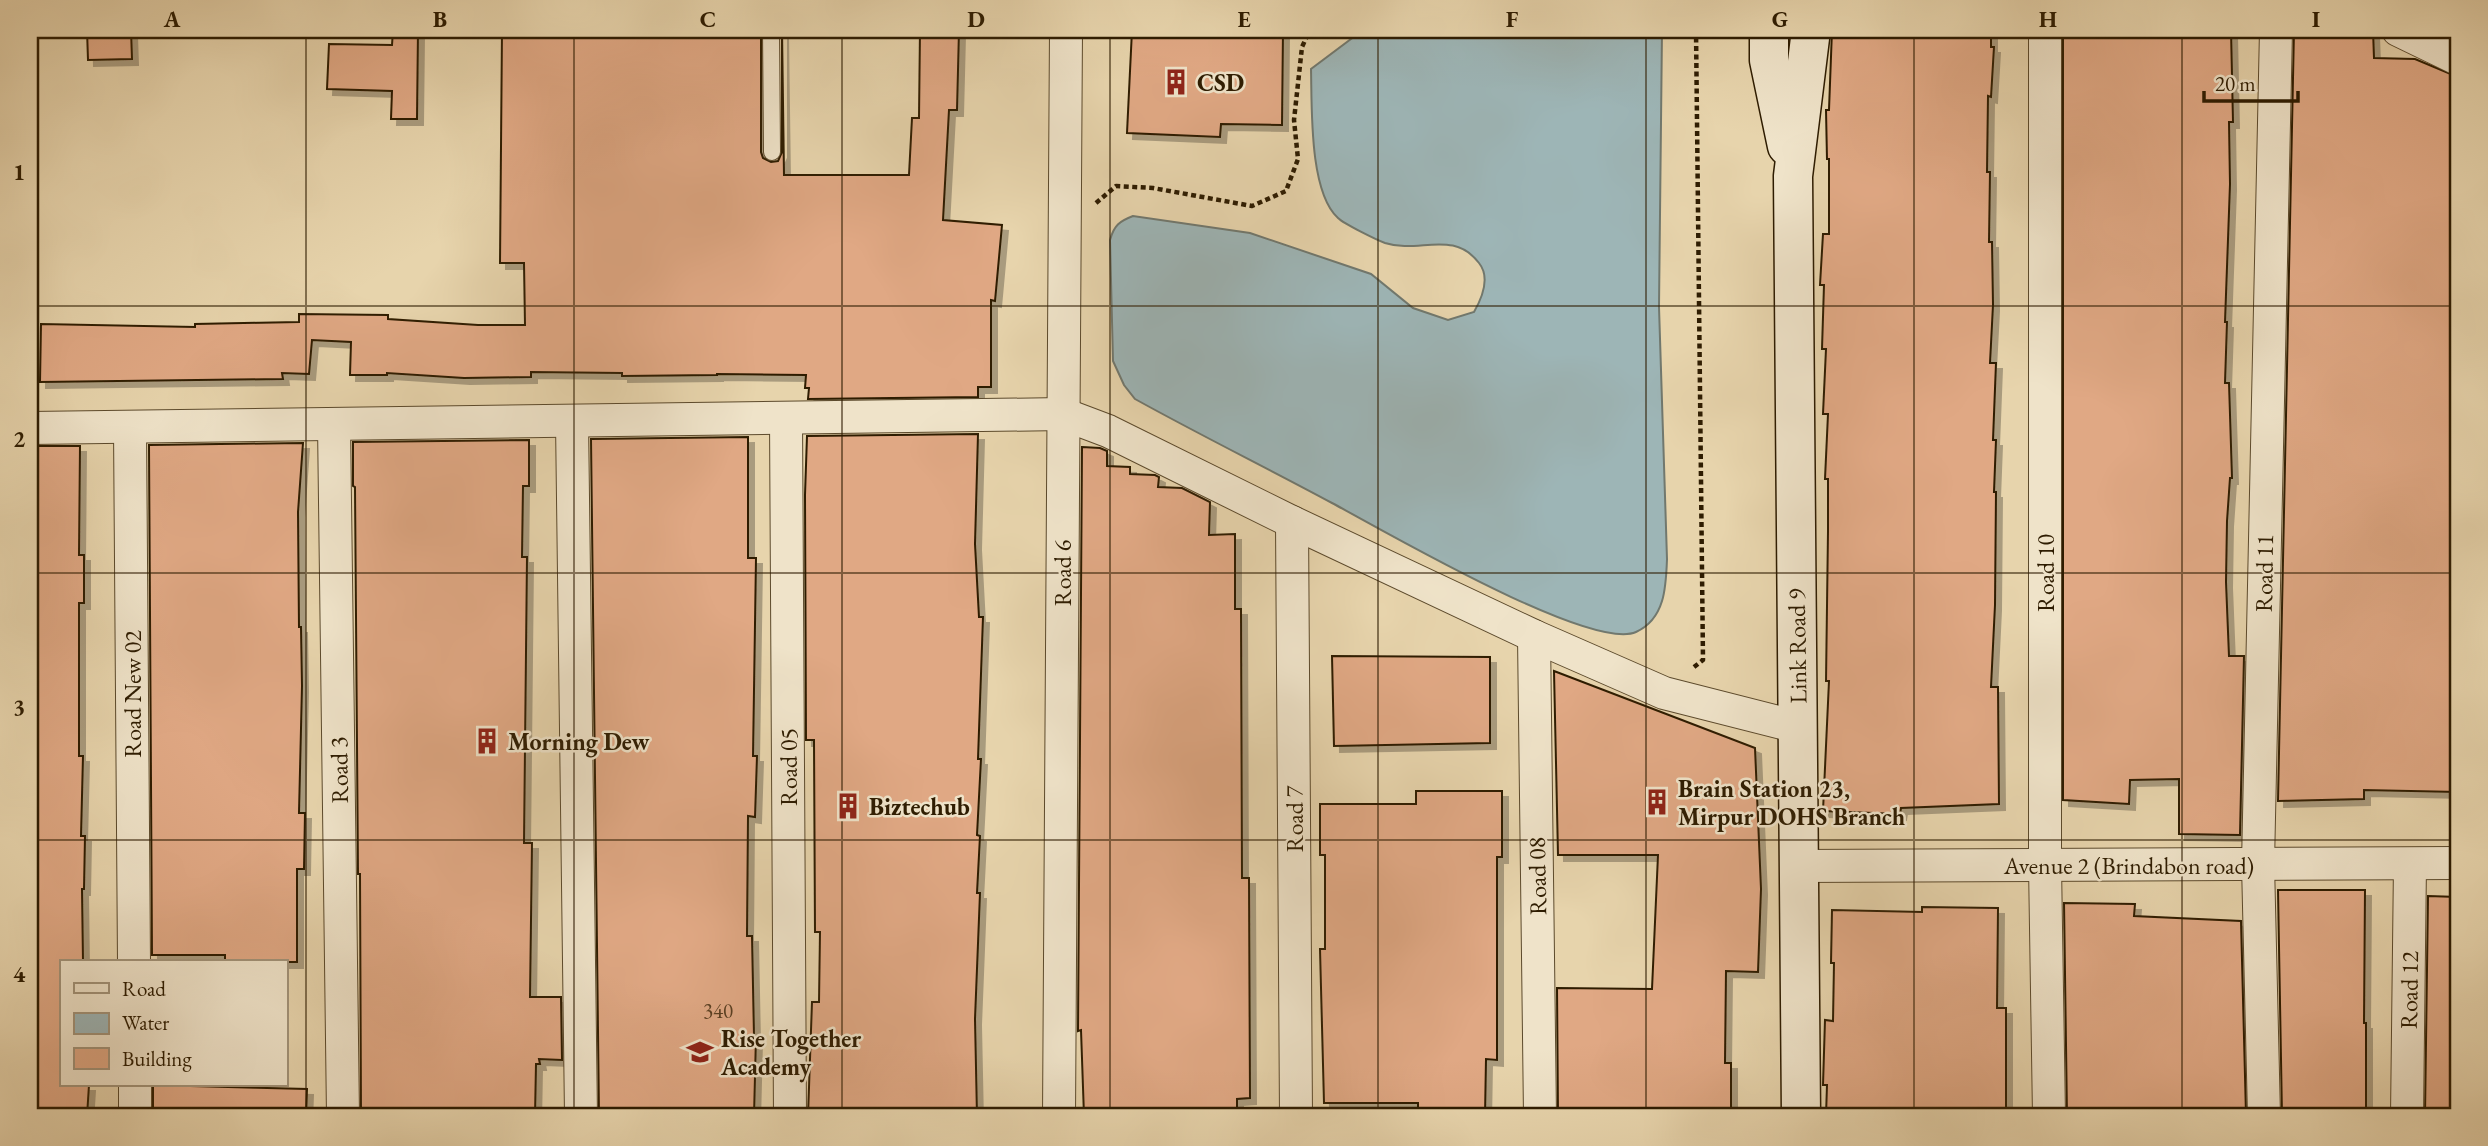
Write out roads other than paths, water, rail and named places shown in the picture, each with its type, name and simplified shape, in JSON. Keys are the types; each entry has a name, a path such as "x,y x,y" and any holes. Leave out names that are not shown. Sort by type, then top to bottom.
{"main road":[{"name":"Link Road 9","path":"1769,30 1769,60 1793,176"},
{"name":"Link Road 9","path":"1801,1116 1793,176 1811,30"}],"street":[{"name":"Road 6","path":"1059,1116 1066,30"},
{"name":"Road 10","path":"2045,30 2045,865 2049,1116"},
{"name":"Road 11","path":"2264,1116 2258,864 2277,30"},
{"path":"2398,30 2458,58"},
{"path":"30,428 1063,414 1108,431 1292,522 1534,636 1664,693 1798,727"},
{"name":"Road 05","path":"786,418 790,1116"},
{"path":"572,421 581,1116"},
{"name":"Road 3","path":"334,424 343,1116"},
{"name":"Road New 02","path":"130,427 134,960"},
{"name":"Road 7","path":"1292,522 1296,1116"},
{"name":"Road 08","path":"1534,636 1540,1116"},
{"name":"Avenue 2 (Brindabon road)","path":"1799,866 2458,863"},
{"name":"Road 12","path":"2407,1116 2410,864"},
{"path":"135,1086 135,1116"}],"lane":[{"path":"771,30 772,152"}],"water":[{"path":"1363,30 1662,30 1659,307 1667,570 1658,611 1646,626 1636,632 1612,633 1576,624 1533,607 1438,561 1135,399 1124,385 1113,361 1110,240 1118,224 1133,216 1250,233 1371,274 1413,308 1448,320 1474,312 1485,281 1483,269 1469,253 1447,245 1398,246 1385,243 1338,218 1322,189 1314,148 1311,69"}],"place":[{"name":"CSD","path":"1176,82"},
{"name":"Morning Dew","path":"487,741"},
{"name":"Brain Station 23, Mirpur DOHS Branch","path":"1657,802"},
{"name":"Biztechub","path":"848,806"},
{"name":"Rise Together Academy","path":"700,1052"}]}
